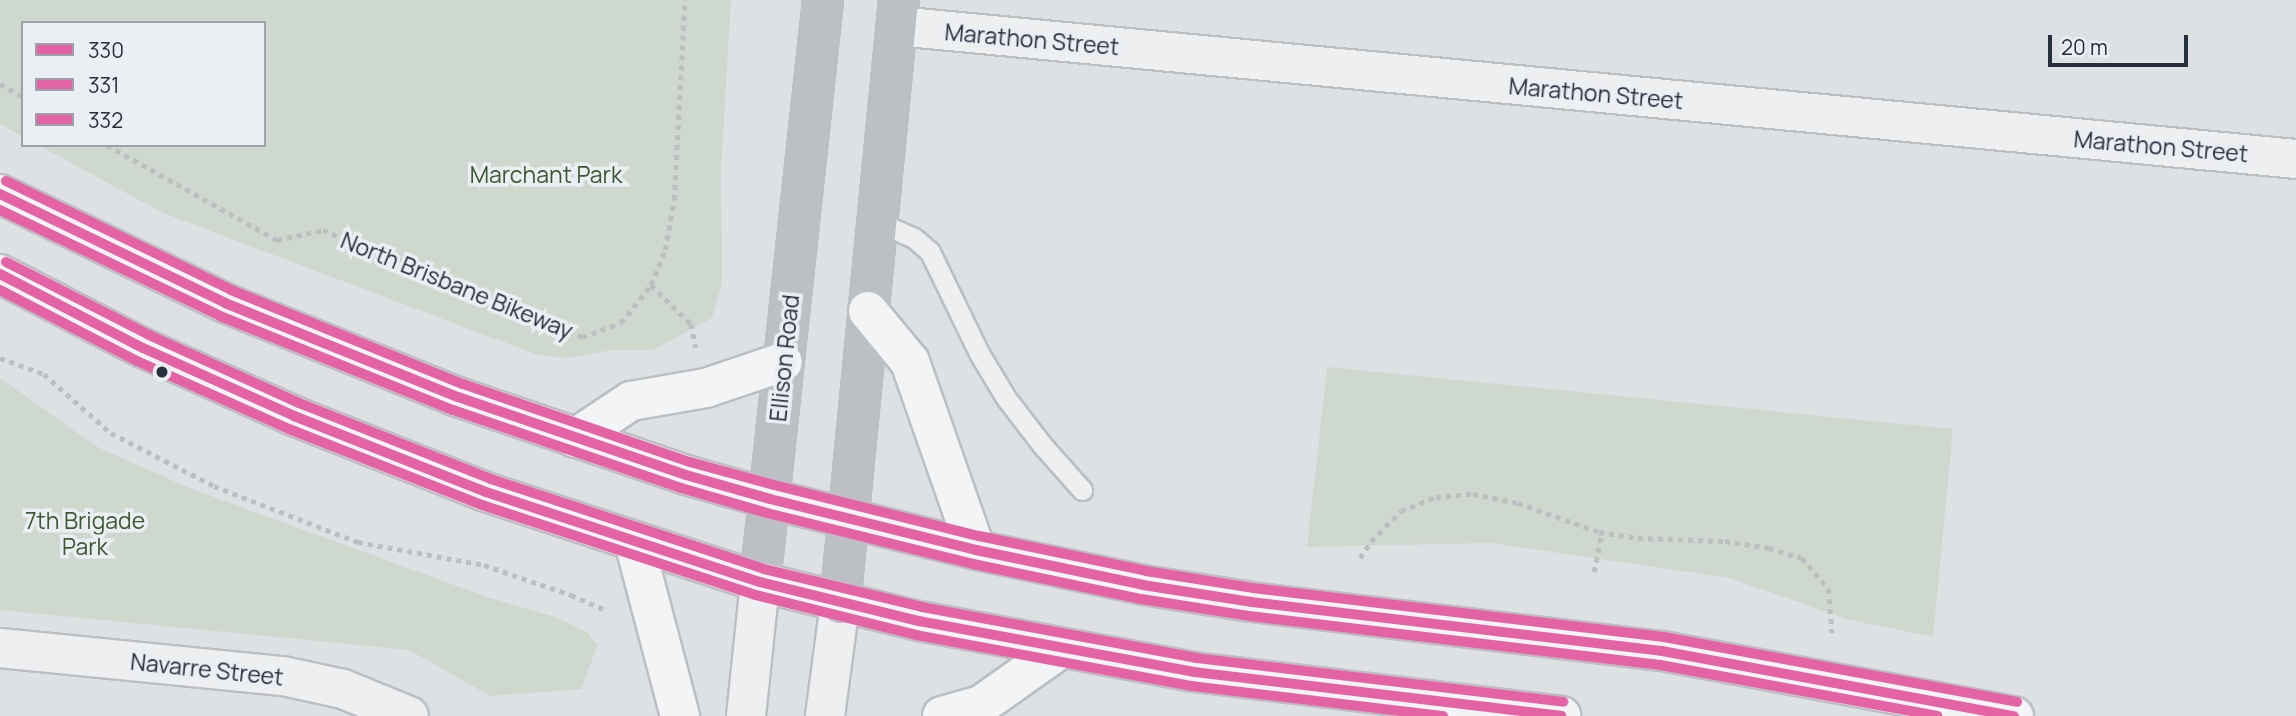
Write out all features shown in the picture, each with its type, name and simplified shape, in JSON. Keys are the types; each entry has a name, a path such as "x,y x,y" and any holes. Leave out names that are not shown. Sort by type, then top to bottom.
{"main road":[{"name":"Ellison Road","path":"760,582 822,0"},
{"path":"840,604 898,13"},
{"path":"0,194 225,303 458,397 575,438 770,499 976,550 1143,584 1251,602 1662,652 2014,716"},
{"path":"0,274 143,348 294,416 486,492 760,582 840,604 1060,649 1287,685 1561,716"},
{"path":"868,312 910,362 976,550"},
{"path":"575,438 631,401 706,388 783,362"},
{"path":"634,542 680,716"},
{"path":"942,716 981,705 1060,649"}],"street":[{"name":"Marathon Street","path":"898,13 2296,159"},
{"name":"Ellison Road","path":"746,716 760,582"},
{"path":"825,716 840,604"},
{"name":"Navarre Street","path":"0,649 284,676 343,689 409,716"}],"lane":[{"path":"878,222 914,238 930,252 980,355 1006,398 1042,446 1082,491"}],"path":[{"name":"North Brisbane Bikeway","path":"111,147 277,240 323,230 533,313 582,337 621,323 652,285 665,250 674,200 685,0"},
{"path":"0,84 21,96"},
{"path":"652,285 691,324 706,388"},
{"path":"0,358 44,374 111,433 214,486 358,542 484,565 571,594 611,613"},
{"path":"1360,558 1371,541 1401,511 1436,497 1473,494 1518,503 1602,531 1638,538 1725,541 1769,548 1802,558 1829,589 1832,633"},
{"path":"1594,572 1602,531"}],"green space":[{"name":"Marchant Park","path":"0,0 731,0 721,168 722,283 712,318 653,350 613,350 566,358 538,355 163,213 42,147 266,147 266,21 21,21 21,136 0,124"},
{"path":"1327,367 1953,429 1933,637 1850,620 1729,578 1491,543 1307,547"},
{"name":"7th Brigade Park","path":"0,378 99,448 192,489 487,597 558,618 590,634 590,638 598,644 581,689 490,696 409,650 0,610"}],"transit line":[{"name":"332","path":"6,181 231,290 463,384 690,462 774,485 979,536 1146,571 1253,588 1664,637 2017,702"},
{"name":"330","path":"0,194 225,303 458,397 686,475 770,499 976,550 1143,585 1251,602 1662,651 2014,716"},
{"name":"331","path":"0,210 220,316 453,410 681,488 767,513 973,564 1141,599 1249,616 1660,665 1937,716"},
{"name":"332","path":"6,262 149,335 299,403 491,479 764,569 922,607 1196,658 1563,702"},
{"name":"330","path":"0,274 143,348 294,416 486,492 760,582 919,621 1194,672 1561,716"},
{"name":"331","path":"0,290 137,361 289,429 482,505 756,595 916,635 1191,686 1443,716"}]}
